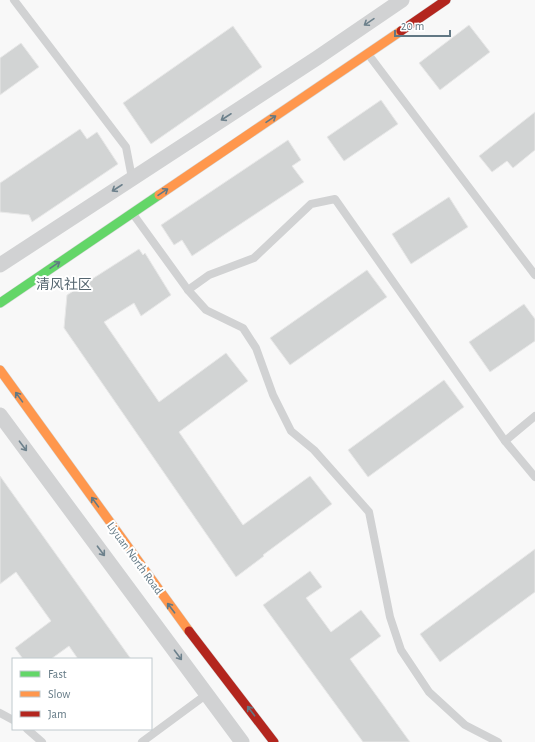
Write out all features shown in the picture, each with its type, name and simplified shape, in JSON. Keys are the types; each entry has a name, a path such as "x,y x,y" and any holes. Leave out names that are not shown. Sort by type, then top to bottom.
{"street":[{"path":"0,264 402,0"},
{"path":"0,303 446,0"},
{"name":"Liyuan North Road","path":"0,370 168,604 274,742"},
{"name":"Liyuan North Road","path":"0,415 242,742"}],"lane":[{"path":"14,0 126,147 132,178"},
{"path":"368,53 535,275"},
{"path":"188,290 209,275 254,258 311,204 334,200 505,441 535,477"},
{"path":"132,213 188,290 206,310 243,328 256,348 273,395 291,431 314,450 369,512 390,617 401,650 429,692 464,725 498,742"},
{"path":"505,441 535,416"},
{"path":"142,742 207,694"},
{"path":"0,713 12,719"},
{"path":"28,730 42,742"}],"building":[{"path":"469,25 490,52 440,90 419,63"},
{"path":"233,26 262,67 151,144 123,103"},
{"path":"21,43 39,67 0,95 0,58"},
{"path":"381,100 398,124 344,161 327,137"},
{"path":"535,112 535,150 513,168 507,161 492,172 479,156"},
{"path":"80,129 87,139 97,132 118,164 32,222 29,215 0,212 0,183"},
{"path":"288,140 301,160 292,166 304,182 192,256 182,240 174,245 161,225"},
{"path":"449,197 468,227 411,264 392,234"},
{"path":"139,249 143,255 145,253 171,295 141,316 134,303 104,322 159,402 226,353 248,381 179,432 243,525 310,476 332,504 236,577 64,328 67,295"},
{"path":"367,270 387,297 290,365 270,338"},
{"path":"524,304 535,319 535,341 490,372 469,342"},
{"path":"444,380 464,407 368,477 348,450"},
{"path":"0,476 130,658 77,658 69,646 52,658 22,658 15,648 51,621 16,572 0,584"},
{"path":"535,549 535,592 440,662 420,634"},
{"path":"310,571 322,587 306,598 331,632 361,610 381,636 350,659 410,742 363,742 263,605"}],"traffic: fast":[{"path":"0,303 159,195"}],"traffic: slow":[{"path":"159,195 401,31"},
{"path":"0,370 189,631"}],"traffic: jam":[{"path":"401,31 446,0"},
{"path":"189,631 274,742"}],"district":[{"name":"清风社区","path":"64,284"}]}
